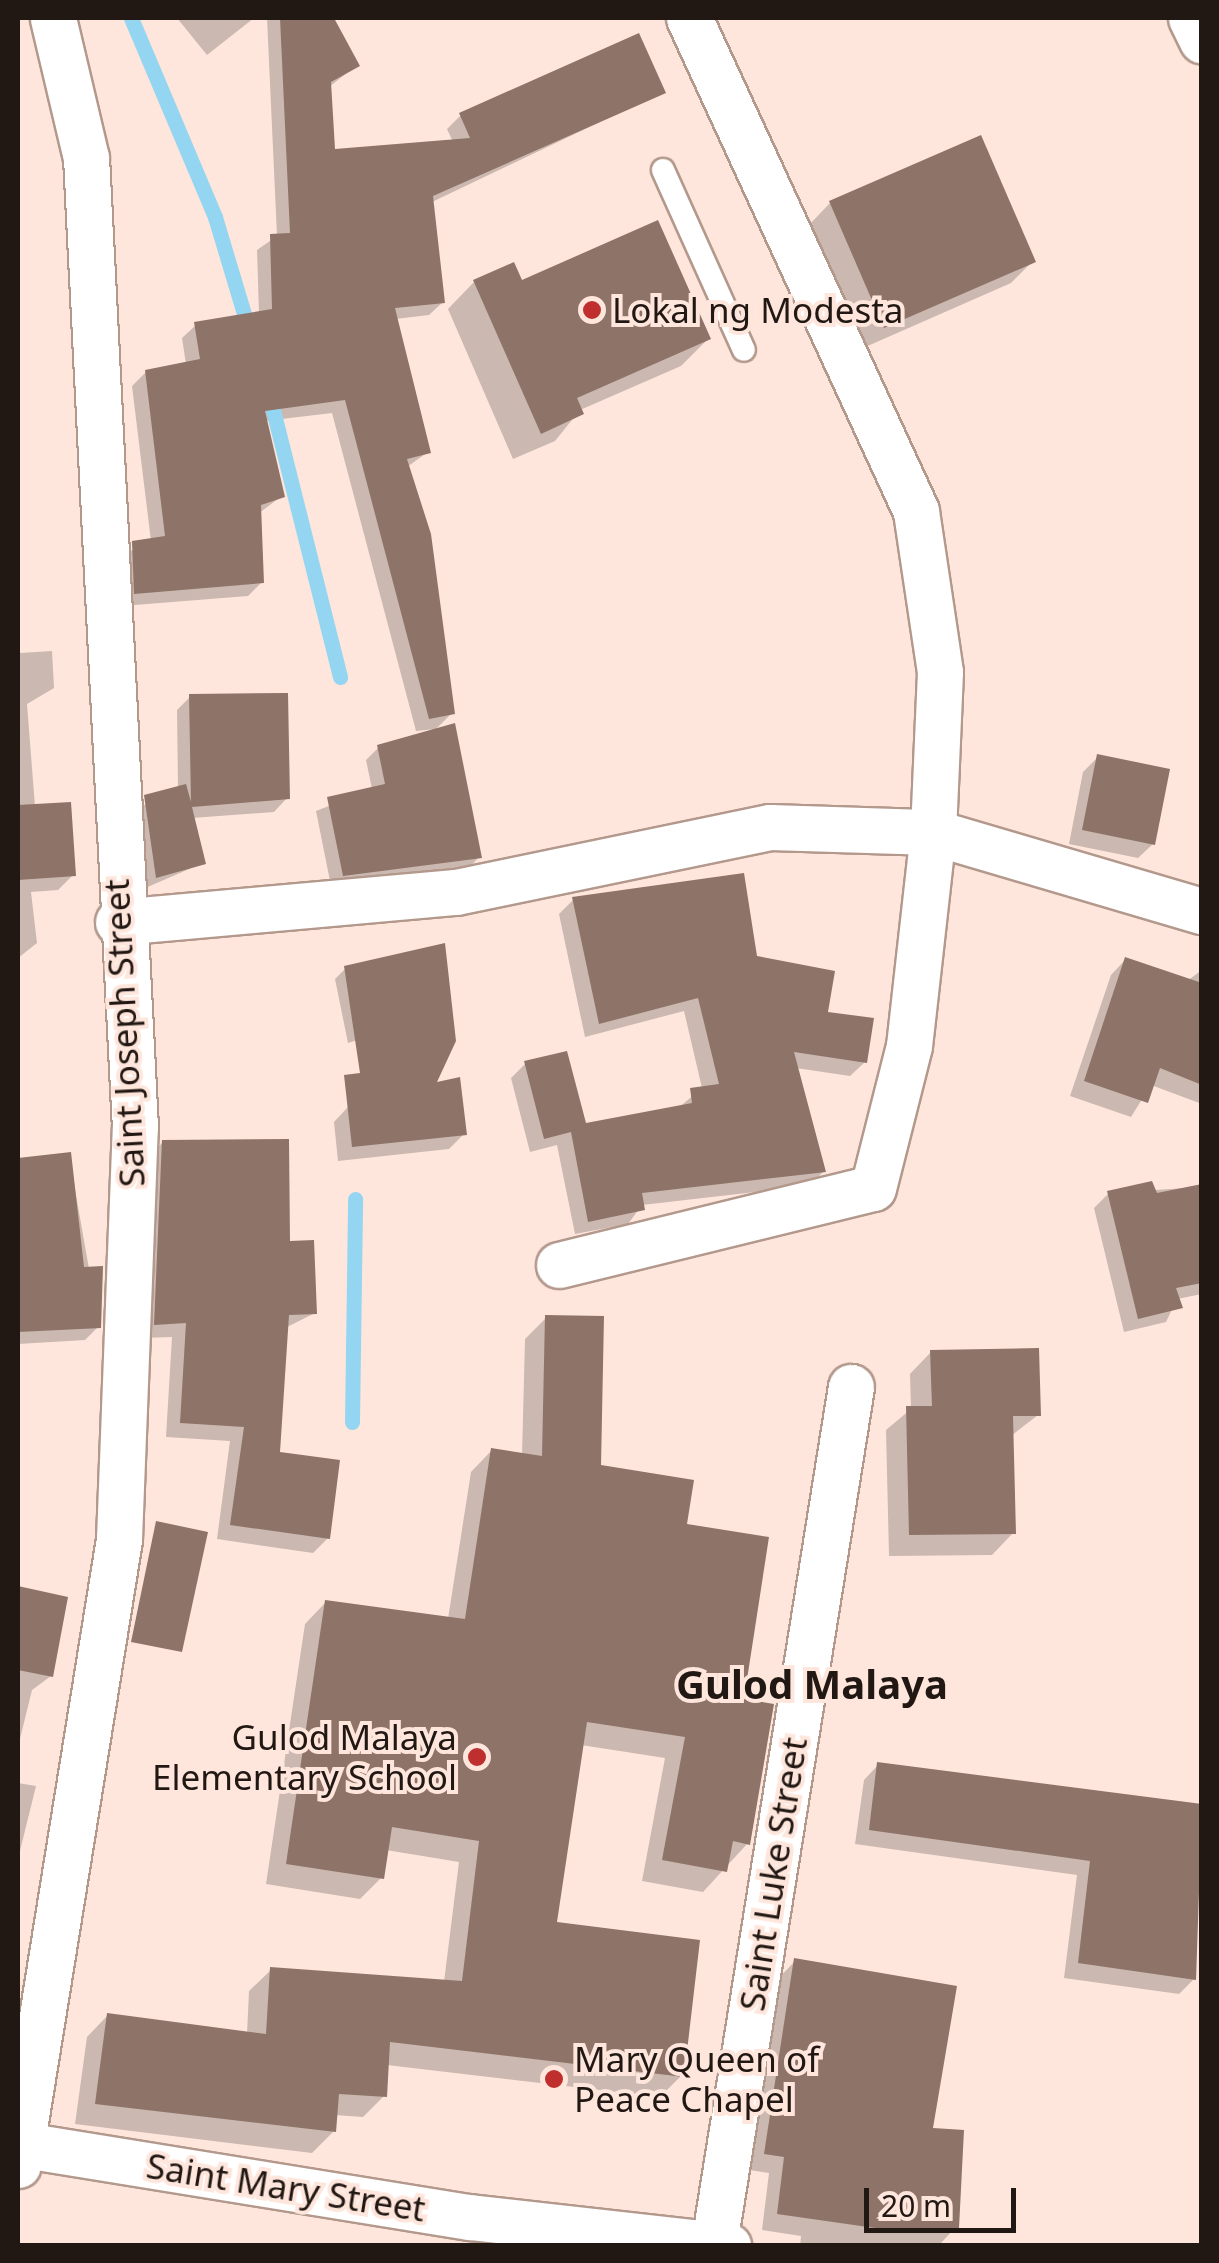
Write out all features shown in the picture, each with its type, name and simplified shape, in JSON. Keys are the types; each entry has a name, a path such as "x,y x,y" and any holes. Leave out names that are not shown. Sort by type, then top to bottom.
{"street":[{"name":"Saint Joseph Street","path":"21,2155 119,1539 135,1128 118,922 86,158 54,18"},
{"path":"559,1265 873,1188 909,1046 932,832 940,672 916,511 689,18"},
{"path":"1191,18 1202,41"},
{"path":"118,922 406,898 770,828 932,832 1202,911"},
{"name":"Saint Luke Street","path":"721,2244 851,1387"},
{"name":"Saint Mary Street","path":"21,2155 468,2231 721,2244"}],"lane":[{"path":"662,170 744,350"}],"building":[{"path":"280,18 334,18 360,66 331,82 335,149 470,138 459,113 639,33 666,93 433,196 445,303 395,308 431,453 407,459 431,534 455,714 429,719 345,400 265,411 285,497 261,505 264,583 134,594 132,541 165,536 145,370 200,359 194,322 272,309 270,234 290,233"},
{"path":"981,135 1036,262 884,328 829,201"},
{"name":"Lokal ng Modesta","path":"658,220 711,339 577,398 584,414 541,434 473,280 514,262 522,280"},
{"path":"288,693 290,799 192,807 206,864 156,878 144,795 186,784 191,802 189,694"},
{"path":"455,723 482,858 343,876 327,797 385,784 377,745"},
{"path":"1097,754 1170,769 1155,845 1082,830"},
{"path":"71,802 76,876 18,880 18,805"},
{"path":"744,873 757,956 835,971 828,1012 874,1018 867,1063 794,1052 826,1172 642,1193 645,1210 588,1222 571,1132 544,1139 524,1061 567,1051 586,1123 692,1103 690,1088 719,1084 698,998 599,1024 572,897"},
{"path":"445,943 456,1041 437,1082 460,1077 467,1135 352,1147 344,1075 360,1073 344,966"},
{"path":"1125,957 1202,983 1202,1085 1160,1068 1148,1103 1084,1081"},
{"path":"289,1139 290,1241 314,1240 317,1314 289,1315 280,1452 340,1460 330,1539 230,1525 244,1427 180,1423 186,1323 154,1325 162,1140"},
{"path":"71,1152 84,1267 103,1266 101,1328 18,1332 18,1158"},
{"path":"1152,1181 1157,1193 1202,1184 1202,1283 1176,1288 1183,1308 1138,1319 1107,1191"},
{"path":"545,1315 604,1316 601,1465 694,1480 687,1524 769,1537 744,1699 774,1704 750,1845 733,1841 727,1872 662,1860 685,1737 587,1722 557,1922 700,1940 684,2077 390,2042 387,2097 339,2094 336,2132 95,2104 107,2013 266,2034 270,1967 462,1981 479,1841 392,1827 384,1879 286,1864 325,1600 465,1619 491,1448 542,1456"},
{"path":"1039,1348 1041,1416 1013,1416 1016,1534 909,1535 906,1406 932,1406 930,1350"},
{"path":"156,1521 208,1532 182,1652 131,1642"},
{"path":"18,1586 68,1597 53,1677 18,1670"},
{"path":"877,1762 1202,1804 1196,1980 1078,1963 1090,1861 869,1830"},
{"path":"794,1958 957,1986 933,2128 964,2130 959,2228 882,2229 777,2214 784,2157 764,2154"}],"waterway":[{"path":"131,18 215,217 249,330"},
{"path":"268,390 340,677"},
{"path":"352,1422 355,1199"}],"place":[{"name":"Lokal ng Modesta","path":"592,310"},
{"name":"Gulod Malaya Elementary School","path":"477,1757"},
{"name":"Mary Queen of Peace Chapel","path":"554,2079"}],"district":[{"name":"Gulod Malaya","path":"812,1684"}]}
